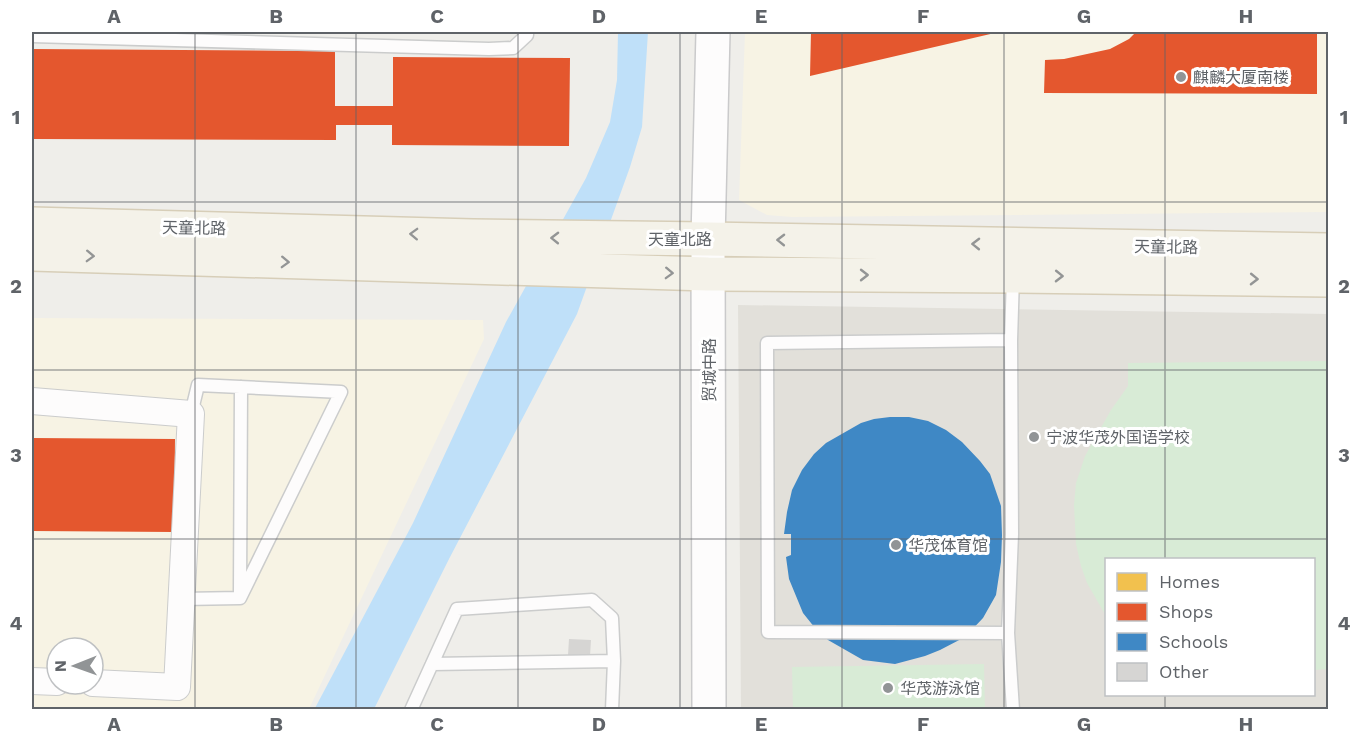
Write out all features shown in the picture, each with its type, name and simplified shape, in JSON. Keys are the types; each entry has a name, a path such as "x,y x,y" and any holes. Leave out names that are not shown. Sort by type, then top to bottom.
{"main road":[{"name":"贸城中路","path":"709,710 708,239 713,32"},
{"name":"天童北路","path":"32,224 473,236 708,239 1013,260 1329,250"},
{"path":"32,254 708,274 1013,260 1329,280"}],"street":[{"path":"32,401 191,414 177,687 105,684"}],"lane":[{"path":"32,36 489,49 513,48 527,35 527,32"},
{"path":"1013,260 1012,534 1008,633 1013,710"},
{"path":"1008,633 768,632 766,343 1011,340"},
{"path":"191,414 198,385 341,392 240,598"},
{"path":"240,598 241,387"},
{"path":"182,599 240,598"},
{"path":"411,710 457,609 592,600 612,618 614,661 612,710"},
{"path":"432,664 614,661"}],"shaded area":[{"path":"745,32 1328,32 1328,212 792,217 767,215 739,200"},
{"name":"宁波华茂外国语学校","path":"738,305 1328,314 1328,709 741,709"},
{"path":"32,318 483,320 484,339 309,709 32,710"}],"green space":[{"path":"1328,361 1328,669 1315,670 1315,558 1105,558 1105,614 1087,583 1076,544 1074,505 1076,483 1085,456 1111,410 1128,386 1128,363"},
{"name":"华茂游泳馆","path":"984,664 985,709 793,709 792,667"}],"water":[{"path":"618,32 648,32 642,127 577,314 449,559 374,709 314,710 413,523 506,322 586,178 610,122 617,80"}],"building: Homes":[{"path":"49,51 59,62 67,55 100,82 107,75 115,82 115,108 85,134 64,110 45,127 32,111 32,67"},
{"path":"202,54 231,83 262,55 273,66 281,59 314,87 321,79 329,87 329,112 298,138 277,114 259,131 245,115 236,123 232,119 211,137 200,124 192,131 184,122 175,130 159,112 177,97 177,91 162,74 178,60 186,69"},
{"path":"438,59 467,88 498,59 508,70 517,63 550,91 557,83 565,90 565,116 534,142 513,118 494,135 481,119 472,127 468,123 447,141 436,128 428,136 420,126 410,135 395,116 413,101 412,95 398,79 414,64 421,73"}],"building: Shops":[{"path":"811,32 999,32 810,76"},
{"name":"麒麟大厦南楼","path":"1136,32 1317,32 1317,94 1044,93 1045,60 1064,59 1110,49 1129,39"},
{"path":"32,49 335,51 335,106 393,106 393,57 570,58 569,146 392,145 392,125 336,125 336,140 32,139"},
{"path":"32,438 175,439 174,532 32,531"}],"building: Schools":[{"name":"华茂体育馆","path":"890,417 909,417 928,421 946,430 962,442 990,474 1001,506 1002,535 996,595 983,618 965,637 925,656 895,664 863,660 828,640 815,628 803,613 789,579 786,557 791,555 791,534 784,534 792,490 802,470 814,454 826,443 861,423"}],"building: Other":[{"path":"569,639 591,640 590,656 568,655"}],"place":[{"name":"麒麟大厦南楼","path":"1181,77"},
{"name":"宁波华茂外国语学校","path":"1034,437"},
{"name":"华茂体育馆","path":"896,545"},
{"name":"华茂游泳馆","path":"888,688"}]}
